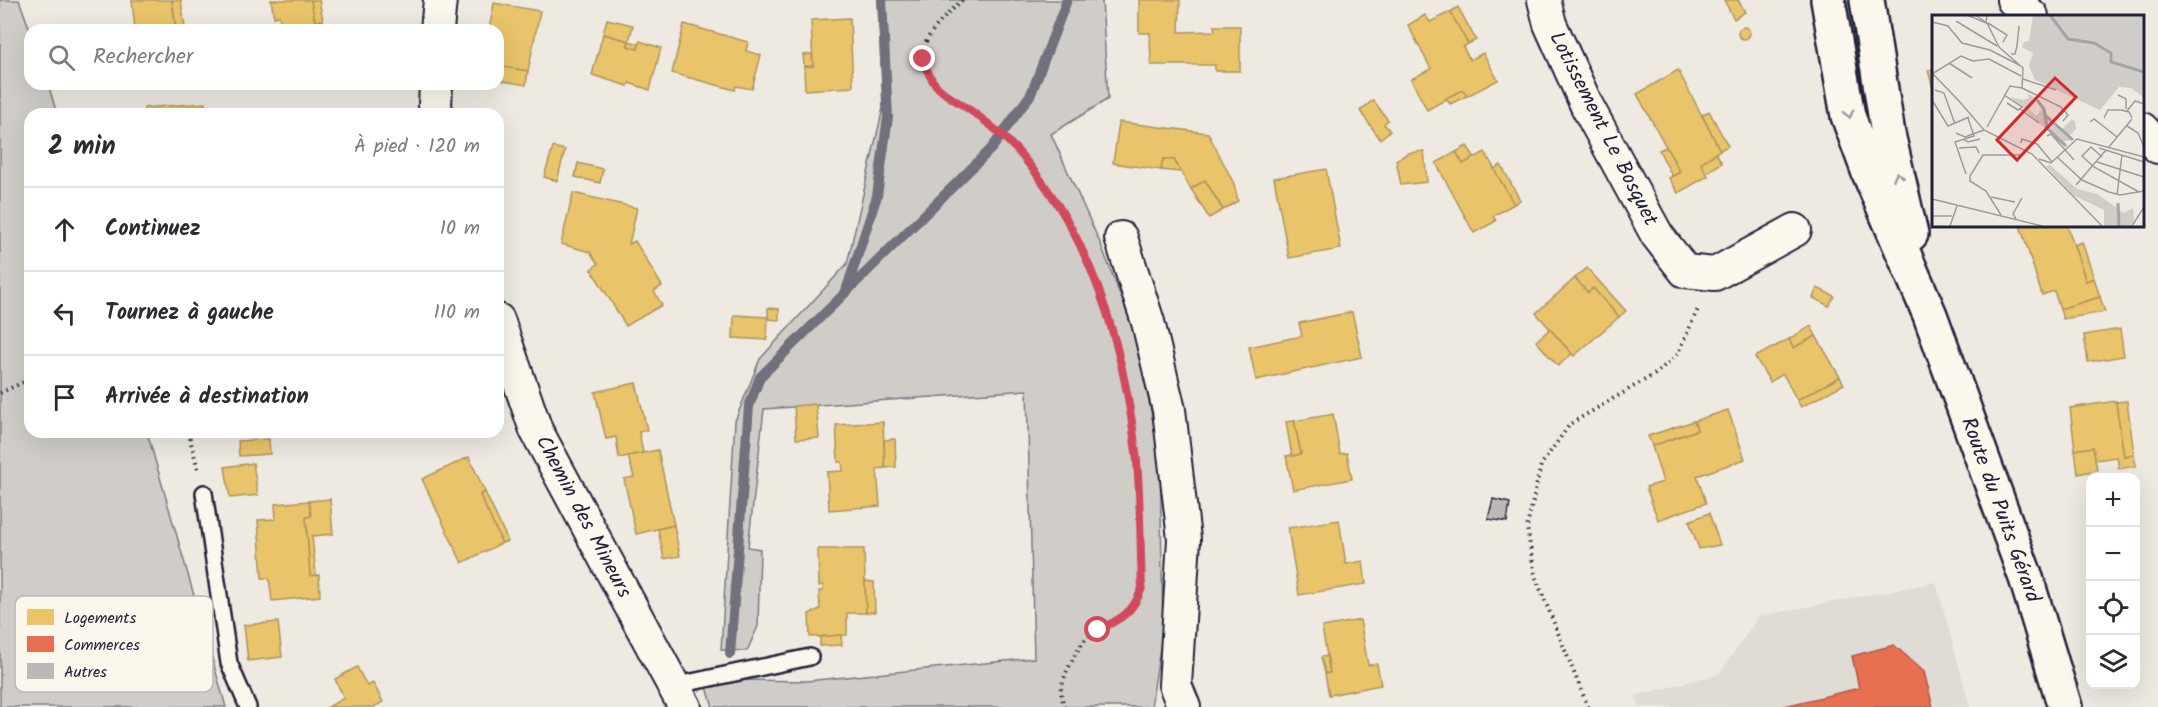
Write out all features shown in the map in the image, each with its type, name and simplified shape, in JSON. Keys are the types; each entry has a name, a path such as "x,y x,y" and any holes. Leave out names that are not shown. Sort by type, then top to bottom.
{"main road":[{"name":"Route du Puits Gérard","path":"1828,0 1848,116 1869,173 1930,315 2026,578 2065,707"},
{"name":"Route du Puits Gérard","path":"1867,0 1888,134 1930,315"}],"street":[{"path":"438,24 440,0"},
{"name":"Lotissement Le Bosquet","path":"1544,0 1550,24 1587,106 1657,235 1685,271 1715,274"},
{"path":"2013,0 2031,15"},
{"path":"2143,130 2158,147"},
{"path":"1715,274 1795,230"},
{"path":"1121,238 1148,322 1168,410 1184,539 1175,685 1184,707"},
{"name":"Chemin des Mineurs","path":"504,337 536,430 679,697"}],"lane":[{"path":"204,493 229,663 248,707"},
{"path":"679,697 810,657"}],"path":[{"path":"962,0 925,42 923,59 929,77 942,93 974,112 992,127 1028,163 1055,201 1085,255 1101,296"},
{"path":"1588,707 1535,576 1527,527 1541,465 1570,424 1655,374 1677,355 1715,274"},
{"path":"0,393 24,382"},
{"path":"1064,707 1061,691 1063,680 1080,645 1098,630 1122,619 1137,603 1142,588 1136,453 1126,388"},
{"path":"190,438 204,493"}],"shaded area":[{"path":"0,0 19,0 28,24 24,24 24,90 50,90 55,108 24,108 24,438 149,438 194,596 15,596 15,692 213,692 213,662 226,707 0,707"},
{"path":"878,0 1102,0 1108,99 1051,134 1101,245 1135,334 1160,455 1163,629 1151,707 713,707 707,687 746,680 806,681 1034,658 1027,390 764,409 748,547 760,549 758,626 747,651 721,650 735,421 760,359 847,264 883,108"},
{"path":"1936,582 1970,707 1639,707 1635,696 1719,674 1759,616"}],"building: Logements":[{"path":"132,0 172,0 175,24 134,24"},
{"path":"172,0 181,0 184,24 175,24"},
{"path":"271,0 311,0 315,21 323,20 324,24 281,24 279,16 274,17"},
{"path":"311,0 319,0 323,20 315,21"},
{"path":"1139,0 1180,0 1179,32 1215,31 1214,26 1240,26 1240,71 1215,71 1215,65 1151,65 1150,33 1139,33"},
{"path":"1724,0 1738,0 1745,12 1734,19"},
{"path":"494,3 540,11 528,71 504,67 504,24 490,24"},
{"path":"1458,7 1476,40 1468,44 1450,12"},
{"path":"1450,12 1468,44 1463,47 1470,60 1483,53 1498,80 1467,96 1463,90 1427,110 1411,79 1431,69 1408,25 1425,15 1430,22"},
{"path":"850,18 853,87 805,90 804,66 813,66 811,20"},
{"path":"607,19 633,25 629,41 603,34"},
{"path":"684,24 748,42 746,51 761,55 752,89 736,86 735,90 672,73"},
{"path":"1744,27 1750,33 1744,39 1738,33"},
{"path":"603,34 629,41 628,46 638,49 640,41 661,48 650,90 592,75"},
{"path":"629,41 639,44 638,49 628,46"},
{"path":"812,54 813,66 804,66 803,55"},
{"path":"504,67 528,71 526,85 504,81"},
{"path":"1932,69 1932,84 1928,70"},
{"path":"1678,70 1720,150 1701,163 1708,176 1678,193 1669,178 1680,172 1637,94"},
{"path":"1463,90 1467,96 1450,104 1446,98"},
{"path":"1373,100 1388,120 1384,124 1390,131 1380,139 1360,111"},
{"path":"205,103 205,108 144,108"},
{"path":"1709,111 1728,146 1720,150 1702,115"},
{"path":"1119,122 1208,133 1234,184 1238,201 1223,210 1205,180 1191,189 1174,160 1163,159 1161,170 1113,163"},
{"path":"1467,146 1475,158 1463,164 1456,152"},
{"path":"553,147 565,150 557,181 544,177"},
{"path":"1666,147 1680,172 1672,176 1659,150"},
{"path":"1424,151 1427,182 1401,185 1396,160 1408,153"},
{"path":"1456,152 1463,164 1485,152 1514,204 1493,216 1496,221 1474,233 1436,163"},
{"path":"1716,153 1722,163 1706,173 1701,163"},
{"path":"1163,159 1174,160 1181,172 1161,170"},
{"path":"578,163 603,169 600,183 575,177"},
{"path":"1501,165 1520,200 1514,204 1494,169"},
{"path":"1326,169 1341,249 1289,258 1274,178"},
{"path":"1205,180 1223,210 1209,218 1191,189"},
{"path":"573,193 637,208 629,244 635,241 662,286 654,291 662,305 626,326 591,269 598,264 590,252 561,244"},
{"path":"2020,226 2067,226 2086,281 2094,278 2100,297 2060,309 2054,291 2042,295"},
{"path":"2082,242 2094,278 2086,281 2074,245"},
{"path":"1587,268 1626,311 1619,317 1593,288 1588,293 1575,278"},
{"path":"1575,278 1588,293 1593,288 1619,317 1574,356 1536,313"},
{"path":"1817,288 1834,296 1829,306 1813,298"},
{"path":"2100,297 2105,312 2063,319 2060,309"},
{"path":"768,308 779,309 779,320 768,319"},
{"path":"1352,312 1362,357 1256,380 1249,347 1302,336 1299,323"},
{"path":"734,315 768,317 767,340 733,338"},
{"path":"1811,326 1816,336 1793,348 1789,339"},
{"path":"1550,329 1572,354 1558,366 1536,341"},
{"path":"2120,329 2124,356 2088,362 2084,335"},
{"path":"1816,336 1840,377 1797,400 1783,374 1770,382 1755,357 1789,339 1793,348"},
{"path":"1840,377 1844,384 1801,407 1797,400"},
{"path":"636,383 647,430 639,432 643,453 619,458 616,437 606,439 595,392"},
{"path":"2116,401 2124,456 2134,454 2136,466 2119,469 2117,457 2095,460 2093,447 2075,450 2070,408"},
{"path":"2127,401 2134,454 2124,456 2116,402"},
{"path":"816,404 819,438 796,439 794,406"},
{"path":"1728,410 1745,459 1697,476 1706,503 1658,520 1646,487 1663,482 1652,446 1697,430 1694,421"},
{"path":"1333,414 1340,454 1347,453 1352,479 1293,490 1286,456 1301,454 1294,421"},
{"path":"1294,421 1301,454 1292,456 1286,422"},
{"path":"1694,421 1697,430 1652,446 1648,436"},
{"path":"883,422 885,468 877,469 880,506 829,510 827,472 843,471 842,462 838,462 836,425"},
{"path":"269,439 270,454 239,456 238,441"},
{"path":"895,439 896,467 885,468 884,440"},
{"path":"2093,447 2097,470 2078,474 2075,450"},
{"path":"658,450 674,525 636,534 624,479 634,477 628,456"},
{"path":"469,457 485,492 480,495 502,543 462,563 422,479"},
{"path":"253,463 258,495 230,498 225,467"},
{"path":"485,492 508,541 502,543 480,495"},
{"path":"330,499 333,534 312,536 316,575 310,576 306,517 311,516 309,501"},
{"path":"309,501 311,516 306,517 310,576 319,575 320,596 272,601 269,578 262,578 258,520 276,519 275,504"},
{"path":"1709,513 1720,545 1699,549 1689,521"},
{"path":"1339,520 1346,564 1363,561 1366,584 1299,595 1288,528"},
{"path":"674,525 680,556 664,559 658,529"},
{"path":"818,549 864,549 866,613 847,613 847,635 810,637 809,614 820,609 819,591 823,591 823,585 819,586"},
{"path":"865,581 874,582 875,612 866,613"},
{"path":"1360,620 1368,665 1377,664 1381,685 1329,695 1325,674 1330,673 1322,627"},
{"path":"278,622 282,657 248,661 244,625"},
{"path":"841,635 842,645 820,646 820,637"},
{"path":"1327,656 1330,673 1325,673 1321,657"},
{"path":"357,667 367,686 373,683 383,702 374,707 328,707 344,698 335,679"}],"building: Commerces":[{"path":"1894,645 1924,672 1933,707 1781,707 1859,688 1852,656"}],"building: Autres":[{"path":"1493,499 1510,503 1507,522 1488,519"}],"waterway":[{"path":"846,291 877,196 888,117 882,0"},
{"path":"730,654 749,406 760,377 992,148 1031,94 1067,0"}],"route":[{"path":"923,59 929,77 942,93 974,112 1008,141 1028,163 1055,201 1085,255 1105,307 1125,378 1136,453 1142,588 1137,603 1122,619 1098,630"}]}
